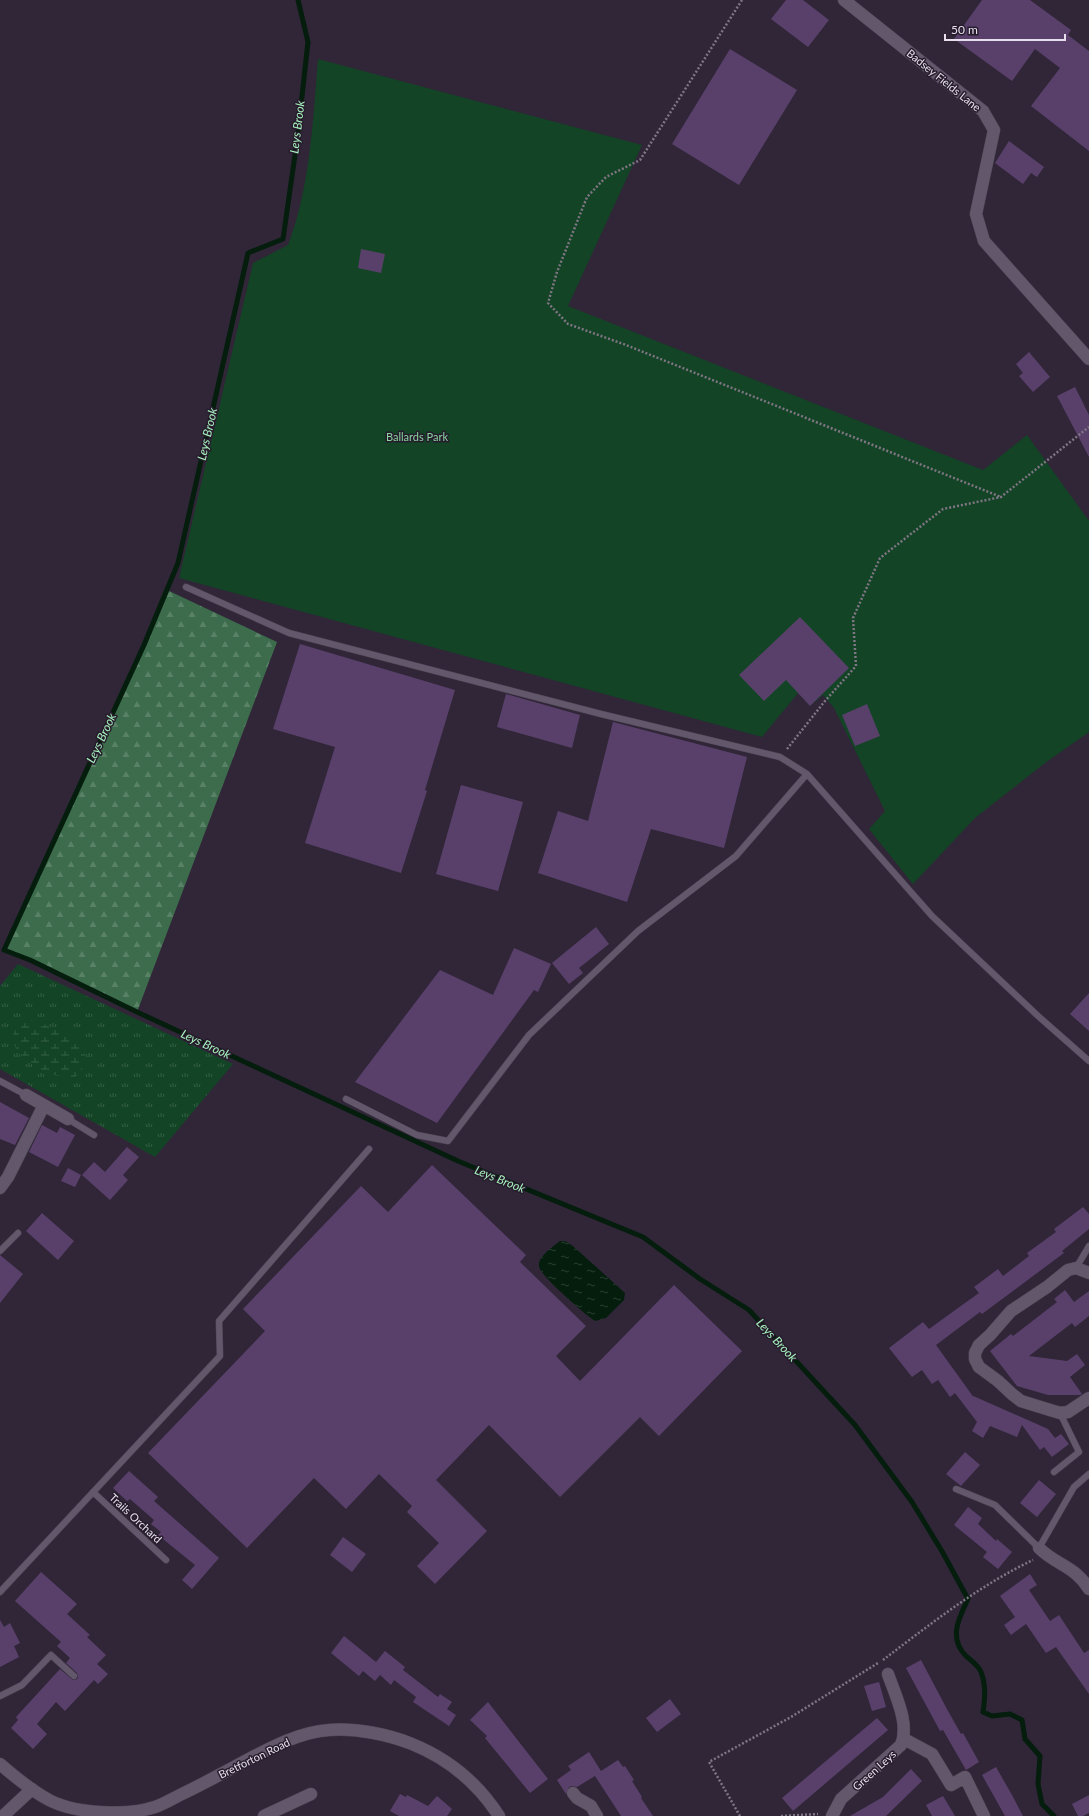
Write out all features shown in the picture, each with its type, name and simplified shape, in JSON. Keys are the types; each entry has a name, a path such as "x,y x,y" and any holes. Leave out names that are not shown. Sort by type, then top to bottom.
{"street":[{"name":"Badsey Fields Lane","path":"844,0 983,111 994,130 976,214 984,241 1089,359"},
{"path":"26,1095 68,1118"},
{"path":"0,1188 8,1177 44,1105"},
{"path":"1089,1273 1076,1268 1068,1270 1047,1287 1011,1311 979,1345 975,1353 975,1359 979,1367 1021,1401 1060,1413 1068,1412 1089,1398"},
{"path":"1042,1551 1066,1565 1083,1579 1089,1589"},
{"path":"888,1674 903,1718 904,1738 932,1754 951,1785 965,1777 984,1816"},
{"name":"Bretforton Road","path":"0,1764 32,1789 52,1802 73,1808 110,1813 133,1812 156,1807 272,1747 290,1740 328,1730 349,1730 376,1734 404,1741 442,1758 471,1782 499,1816"},
{"name":"Green Leys","path":"832,1815 841,1799 902,1745 904,1738"},
{"path":"3,1816 32,1789"},
{"path":"573,1793 577,1798 591,1806 597,1816"},
{"path":"264,1816 311,1794"}],"lane":[{"path":"186,587 289,633 593,712 780,757 807,774 932,916 1038,1016 1089,1061"},
{"path":"346,1099 417,1135 448,1141 529,1035 638,931 736,856 807,774"},
{"path":"0,1081 26,1095"},
{"path":"68,1118 94,1134"},
{"path":"0,1592 220,1356 219,1321 369,1149"},
{"path":"0,1251 18,1233"},
{"path":"1076,1268 1089,1246"},
{"path":"1054,1472 1079,1452 1075,1440 1060,1413"},
{"path":"956,1489 995,1505 1042,1551 1074,1487 1089,1474"},
{"name":"Trails Orchard","path":"93,1492 166,1560"},
{"path":"0,1696 22,1685 51,1655 74,1676"}],"path":[{"path":"742,0 640,160 606,177 587,197 557,272 548,303 568,324 626,345 1001,497"},
{"path":"780,757 792,744 825,700 856,666 853,618 880,558 943,509 1001,497 1089,427"},
{"path":"740,1816 708,1762 791,1717 882,1661 921,1631 973,1595 1042,1551"},
{"path":"781,1816 832,1815"}],"green space":[{"name":"Ballards Park","path":"318,59 642,145 568,306 983,470 1027,435 1089,521 1089,732 1045,763 975,818 913,884 869,829 885,811 834,708 823,695 810,706 798,693 762,737 179,578 253,263 288,245 295,223 306,177"},
{"path":"167,590 277,642 137,1012 30,960 4,950 144,645"},
{"path":"18,964 233,1064 155,1157 0,1069 0,986"},
{"path":"31,1020 58,1029 76,1039 82,1046 85,1054 84,1064 79,1074 73,1077 65,1077 46,1072 27,1061 20,1054 15,1046 13,1038 16,1027"}],"water":[{"path":"560,1241 565,1241 573,1246 625,1293 624,1300 606,1318 595,1321 588,1316 560,1292 541,1270 539,1262 543,1255"}],"building":[{"path":"786,0 803,0 829,20 808,47 771,19"},
{"path":"982,0 1030,0 1071,30 1068,35 1089,51 1089,151 1031,106 1060,68 1035,49 1012,81 954,39"},
{"path":"730,49 797,90 739,185 672,144"},
{"path":"1009,141 1044,167 1037,177 1031,173 1023,184 995,163"},
{"path":"361,249 385,254 381,273 358,268"},
{"path":"1029,352 1050,377 1033,392 1019,376 1023,373 1016,364"},
{"path":"1075,387 1089,415 1089,457 1057,396"},
{"path":"800,617 849,668 810,706 786,680 764,701 739,675"},
{"path":"300,644 455,690 425,790 427,791 401,873 305,843 335,747 273,729"},
{"path":"506,694 580,715 572,748 497,727"},
{"path":"867,704 880,736 855,746 842,715"},
{"path":"613,722 747,757 724,848 651,829 627,902 538,873 558,811 588,821"},
{"path":"461,785 523,802 498,891 436,874"},
{"path":"596,927 609,944 579,968 583,973 569,984 552,963"},
{"path":"514,948 551,964 538,992 534,990 437,1123 355,1082 440,970 493,995"},
{"path":"1089,993 1089,1031 1070,1014"},
{"path":"0,1102 29,1118 15,1145 0,1139"},
{"path":"42,1125 57,1133 60,1127 75,1135 58,1167 29,1152"},
{"path":"127,1147 139,1157 123,1175 128,1180 110,1200 82,1175 94,1162 105,1172"},
{"path":"432,1165 526,1255 520,1262 586,1326 556,1356 580,1381 674,1285 742,1351 659,1436 640,1417 560,1497 489,1425 436,1480 487,1531 435,1584 417,1566 439,1543 407,1512 412,1506 379,1474 346,1509 314,1478 247,1548 148,1453 265,1331 243,1309 361,1186 388,1212"},
{"path":"68,1168 81,1175 75,1187 61,1181"},
{"path":"1083,1207 1089,1214 1089,1229 1062,1251 1064,1253 982,1314 980,1312 936,1345 971,1395 1048,1429 1055,1438 1061,1434 1069,1444 1052,1457 1044,1447 1040,1450 1022,1425 1017,1437 990,1426 983,1438 972,1431 977,1422 955,1393 950,1397 938,1380 932,1384 922,1370 912,1377 889,1348 923,1322 929,1329 979,1293 974,1287 998,1269 1003,1276 1029,1256 1027,1253 1056,1232 1054,1229"},
{"path":"42,1213 74,1241 58,1260 26,1231"},
{"path":"0,1255 23,1274 0,1303"},
{"path":"1065,1290 1074,1302 1089,1291 1089,1316 1075,1327 1072,1323 1029,1356 1067,1361 1077,1354 1085,1365 1070,1377 1082,1394 1048,1395 1017,1386 990,1351 1011,1334 1013,1336 1057,1302 1054,1299"},
{"path":"965,1452 980,1465 961,1486 946,1474"},
{"path":"129,1471 158,1497 154,1501 219,1558 192,1589 182,1580 195,1565 158,1535 161,1532 151,1524 154,1520 130,1499 127,1501 113,1488"},
{"path":"1039,1480 1056,1494 1037,1517 1020,1503"},
{"path":"968,1507 982,1518 978,1524 996,1541 997,1539 1012,1552 998,1569 983,1557 987,1552 954,1525"},
{"path":"343,1537 366,1554 352,1572 330,1555"},
{"path":"41,1572 77,1604 67,1614 90,1635 87,1637 106,1655 97,1664 108,1674 98,1684 94,1680 65,1711 56,1702 37,1724 47,1734 33,1749 11,1728 18,1720 16,1717 60,1669 73,1680 77,1679 78,1677 77,1673 66,1663 70,1658 57,1646 61,1642 15,1601"},
{"path":"1030,1574 1037,1585 1029,1590 1050,1621 1059,1615 1084,1653 1089,1650 1089,1694 1056,1647 1046,1653 1026,1624 1011,1635 1004,1625 1015,1617 1000,1596"},
{"path":"0,1620 4,1627 10,1623 20,1643 14,1646 19,1657 0,1667"},
{"path":"344,1636 376,1662 385,1651 405,1667 403,1670 438,1697 440,1694 452,1702 447,1709 456,1715 449,1726 413,1702 416,1697 394,1680 391,1685 380,1675 375,1681 363,1671 359,1676 331,1653"},
{"path":"921,1660 961,1734 963,1733 979,1762 966,1770 943,1730 940,1731 906,1668"},
{"path":"879,1682 886,1707 872,1711 864,1686"},
{"path":"670,1699 681,1714 657,1732 646,1718"},
{"path":"488,1702 548,1779 530,1793 485,1738 487,1736 470,1720"},
{"path":"877,1718 888,1730 793,1811 782,1798"},
{"path":"589,1752 601,1771 618,1760 623,1767 625,1766 634,1780 632,1781 642,1797 641,1798 653,1816 621,1816 595,1776 577,1787 569,1787 566,1794 557,1780 571,1770 568,1766"},
{"path":"996,1767 1023,1816 1005,1816 982,1775"},
{"path":"911,1769 922,1781 886,1816 850,1816 883,1797"},
{"path":"400,1794 406,1797 407,1795 428,1806 437,1796 452,1809 447,1816 399,1816 390,1811"},
{"path":"1089,1795 1089,1813 1083,1816 1078,1816 1072,1804"},
{"path":"943,1796 955,1816 932,1816 926,1805"}],"waterway":[{"name":"Leys Brook","path":"298,0 308,42 297,141 283,239 248,253 178,563 144,645 4,950 30,960 137,1012 458,1161 643,1237 700,1279 749,1310 855,1425 912,1502 943,1553 968,1599 961,1613 956,1635 957,1642 961,1649 966,1656 977,1665 981,1672 985,1692 983,1712 992,1716 1010,1714 1022,1720 1025,1739 1040,1756 1038,1784 1042,1804 1054,1816"}]}
